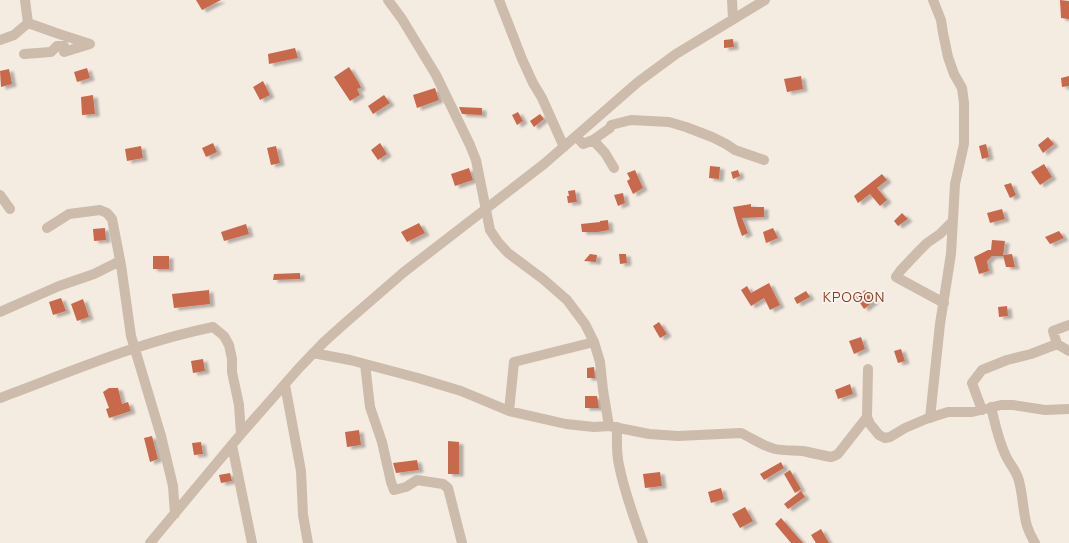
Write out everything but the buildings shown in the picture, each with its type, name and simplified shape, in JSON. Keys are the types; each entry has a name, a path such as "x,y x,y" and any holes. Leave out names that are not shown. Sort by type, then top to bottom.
{"street":[{"path":"25,0 28,23"},
{"path":"388,0 402,19 436,75 470,145 476,160 490,230 508,254 543,279 567,300 585,324 594,342 600,362 603,390 613,427 622,480 643,543"},
{"path":"499,0 522,59 542,98 564,147"},
{"path":"732,0 733,19"},
{"path":"150,543 241,434 313,353 344,324 404,272 544,164 638,82 676,54 765,0"},
{"path":"930,418 951,254 955,184 964,144 964,104 962,88 954,74 948,57 941,20 933,0"},
{"path":"0,40 14,35 28,23"},
{"path":"24,54 51,52 56,46 64,46 64,52 90,44 28,23"},
{"path":"576,136 583,144 593,140 610,128 611,125 624,121 669,122 712,137 735,150 764,160"},
{"path":"593,140 614,168"},
{"path":"0,195 10,209"},
{"path":"47,228 69,214 100,210 107,213 112,219 131,336 161,436 173,486 175,514"},
{"path":"944,303 896,277 927,243 940,234 953,221"},
{"path":"0,312 59,286 94,274 120,261"},
{"path":"1069,325 1053,331 1057,344 1069,351"},
{"path":"0,398 135,348 213,327 224,336 229,345 241,434"},
{"path":"509,411 514,362 594,342"},
{"path":"1035,543 1027,528 1019,480 1000,443 987,408 972,382 982,370 1007,360 1031,354 1057,344"},
{"path":"313,353 350,360 418,378 461,391 509,411 566,424 594,427 613,427 649,434 678,436 741,433 758,443 774,449 801,451 831,457 838,454 867,417"},
{"path":"365,364 370,406 382,442 390,482 394,490 406,487 417,480 443,484 448,488 462,543"},
{"path":"868,369 867,417 870,424 879,435 885,438 930,418 948,412 972,412 1001,405 1014,405 1045,410 1069,409"},
{"path":"285,385 301,471 303,515 308,543"},
{"path":"232,445 252,543"}],"district":[{"name":"KPOGON","path":"854,296"}]}
